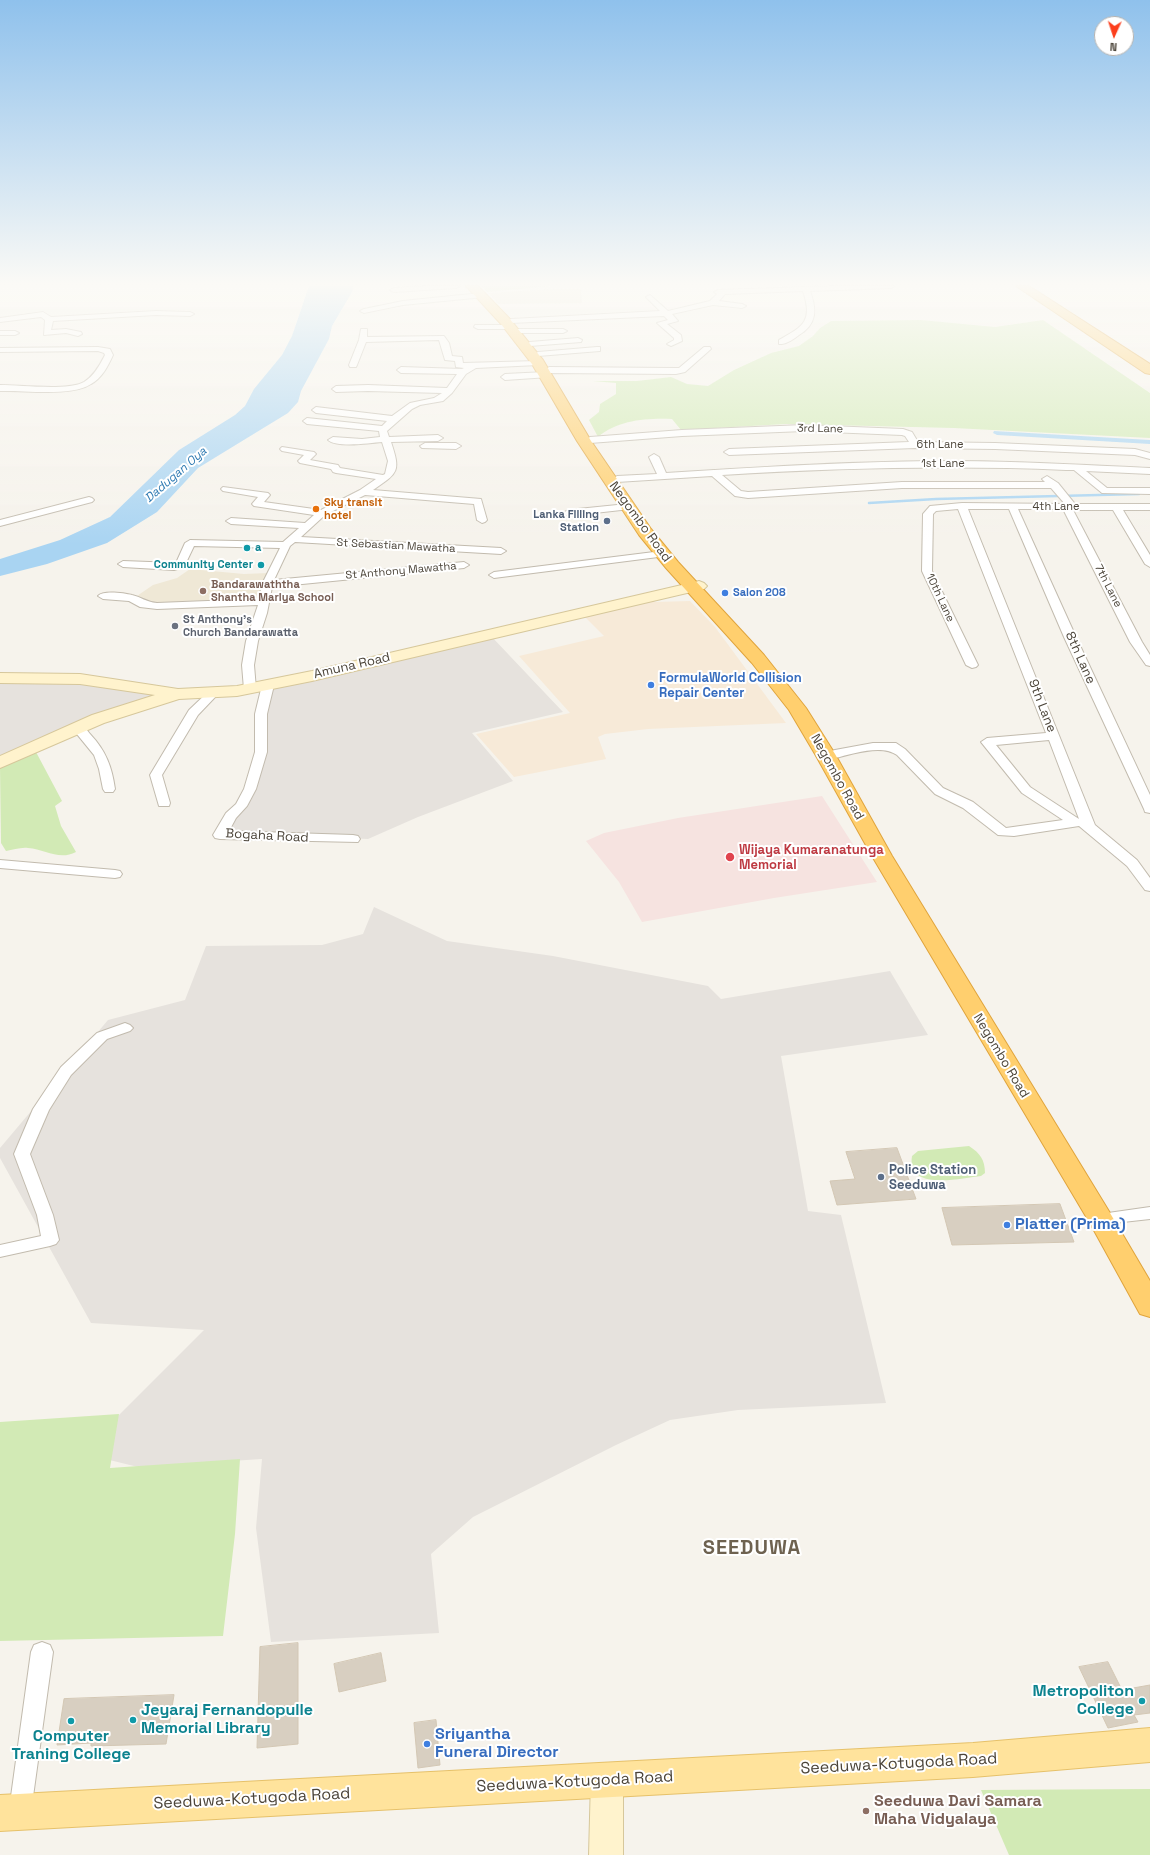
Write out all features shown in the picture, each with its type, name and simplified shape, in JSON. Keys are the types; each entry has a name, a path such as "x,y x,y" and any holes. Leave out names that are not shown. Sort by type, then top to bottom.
{"highway":[{"name":"Negombo Road","path":"542,373 627,507 662,554 766,658 807,707 892,855 1114,1217 1150,1281"},
{"name":"Negombo Road","path":"544,373 669,554 758,659 797,708 825,754 882,856 1101,1220 1150,1306"}],"main road":[{"name":"Seeduwa-Kotugoda Road","path":"10,1812 973,1760 1150,1745"}],"street":[{"path":"0,388 71,388 88,383 97,373"},
{"path":"307,422 384,429 412,405 440,399 449,391 462,373"},
{"path":"505,377 507,373"},
{"path":"336,389 368,388 449,391"},
{"path":"316,410 396,419"},
{"name":"3rd Lane","path":"728,452 804,428 903,432 909,434 915,445"},
{"path":"250,689 248,665 252,641 262,613 267,584 289,542 322,513 363,492 389,475 393,461 386,442 383,431 384,429"},
{"path":"386,442 438,438"},
{"path":"333,440 362,442 368,440 456,446"},
{"path":"590,440 728,452"},
{"name":"6th Lane","path":"728,452 915,445 995,446 1127,452 1141,453 1150,456"},
{"path":"285,449 311,454 303,461 335,467 336,470 385,478"},
{"name":"1st Lane","path":"616,479 714,473 728,452 846,465 1025,465 1150,471"},
{"path":"654,457 663,476"},
{"name":"7th Lane","path":"1025,465 1055,485 1068,502 1136,642 1150,663"},
{"path":"1077,468 1105,491 1150,491"},
{"path":"714,473 738,494 748,495 902,485 1055,485"},
{"path":"226,489 265,494 257,504 322,513"},
{"path":"363,492 478,501 482,520"},
{"path":"0,523 89,500"},
{"name":"4th Lane","path":"962,506 1012,506 1068,502 1116,507 1150,507"},
{"name":"10th Lane","path":"962,506 933,508 928,514 927,572 972,665"},
{"name":"9th Lane","path":"962,506 1089,827 1132,863 1150,887"},
{"name":"8th Lane","path":"1012,506 1070,637 1150,809"},
{"path":"568,513 627,507"},
{"path":"1116,507 1150,564"},
{"path":"231,521 307,526"},
{"name":"St Sebastian Mawatha","path":"123,564 174,567 180,565 190,543 289,542 501,551"},
{"path":"494,575 662,554"},
{"name":"St Anthony Mawatha","path":"267,584 464,565"},
{"name":"Amuna Road","path":"0,678 80,679 178,694 213,693 250,689 695,586"},
{"path":"103,596 131,598 144,605 157,606 264,602"},
{"name":"Bogaha Road","path":"268,685 261,714 261,752 250,789 241,806 231,816 220,835 354,839"},
{"path":"164,803 156,775 193,713 213,693"},
{"path":"0,763 98,719 178,694"},
{"path":"78,728 96,747 105,762 109,789"},
{"path":"1053,736 987,742 1026,790 1075,822"},
{"path":"835,754 873,747 892,746 901,752 939,791 968,805 1003,832 1014,832 1075,822 1083,823 1089,827"},
{"path":"0,864 115,874"},
{"path":"0,1251 50,1240 45,1215 22,1154 40,1109 66,1071 102,1036 125,1028"},
{"path":"1114,1217 1150,1213"},
{"path":"10,1812 42,1652"},
{"path":"606,1855 607,1780"}],"shaded area":[{"name":"Bandarawaththa Shantha Mariya School","path":"190,569 244,574 268,573 259,601 151,604 134,598 153,585 177,578"},
{"name":"FormulaWorld Collision Repair Center","path":"650,599 655,602 690,601 715,627 786,723 648,729 605,734 598,737 606,759 514,777 476,734 570,713 519,656 604,636 582,614"},
{"path":"491,636 563,712 472,733 513,781 418,817 368,839 224,833 265,758 260,689"},
{"path":"0,680 70,680 158,694 0,759"},
{"name":"Wijaya Kumaranatunga Memorial","path":"822,796 877,882 774,898 642,922 619,882 586,841 604,833 678,818"},
{"path":"374,907 447,941 553,956 708,986 721,999 890,971 928,1035 781,1056 808,1211 841,1215 886,1403 738,1410 670,1420 616,1445 473,1517 431,1554 439,1633 271,1642 256,1528 262,1459 138,1467 81,1453 204,1330 91,1323 0,1158 0,1148 108,1020 185,1000 206,946 322,945 363,934"}],"green space":[{"path":"730,373 1120,373 1150,393 1150,438 953,428 786,424 681,430 672,419 633,421 614,427 598,437 589,420 599,412 600,404 616,394 616,383 593,381 637,381 671,377 687,384 708,386"},
{"path":"36,752 62,801 55,806 61,826 76,852 58,855 25,848 6,851 1,843 0,767"},
{"path":"969,1146 979,1154 983,1161 985,1173 981,1176 949,1180 926,1179 918,1175 912,1167 912,1156 918,1151"},
{"path":"119,1414 110,1468 240,1459 235,1534 223,1636 0,1641 0,1422"},
{"path":"1150,1789 1150,1855 1009,1855 981,1790"}],"water":[{"name":"Dadugan Oya","path":"268,373 311,373 301,391 298,402 288,413 198,468 157,512 107,543 47,564 0,576 0,559 60,540 110,517 179,450 235,415 245,406 254,389"}],"building":[{"name":"Police Station Seeduwa","path":"897,1148 916,1199 837,1205 830,1181 855,1179 846,1152"},
{"name":"Platter (Prima)","path":"1060,1204 1074,1242 952,1245 942,1208"},
{"path":"298,1643 298,1744 257,1748 260,1647"},
{"path":"381,1653 386,1681 339,1692 334,1664"},
{"path":"1108,1662 1122,1690 1150,1685 1150,1713 1134,1715 1138,1722 1108,1728 1079,1667"},
{"name":"Jeyaraj Fernandopulle Memorial Library","path":"174,1695 166,1744 91,1746 91,1743 57,1745 64,1699"},
{"name":"Sriyantha Funeral Director","path":"436,1720 440,1765 418,1768 414,1723"}],"waterway":[{"path":"997,433 1150,442"},
{"path":"869,503 936,499 1139,494"}],"place":[{"name":"Sky transit hotel","path":"316,509"},
{"name":"Lanka Filling Station","path":"607,521"},
{"name":"a","path":"247,548"},
{"name":"Community Center","path":"261,565"},
{"name":"Bandarawaththa Shantha Mariya School","path":"203,591"},
{"name":"Salon 208","path":"725,593"},
{"name":"St Anthony's Church Bandarawatta","path":"175,626"},
{"name":"FormulaWorld Collision Repair Center","path":"651,685"},
{"name":"Wijaya Kumaranatunga Memorial","path":"730,857"},
{"name":"Police Station Seeduwa","path":"881,1177"},
{"name":"Platter (Prima)","path":"1007,1225"},
{"name":"Metropoliton College","path":"1142,1701"},
{"name":"Jeyaraj Fernandopulle Memorial Library","path":"133,1720"},
{"name":"Computer Traning College","path":"71,1721"},
{"name":"Sriyantha Funeral Director","path":"427,1744"},
{"name":"Seeduwa Davi Samara Maha Vidyalaya","path":"866,1811"}],"district":[{"name":"SEEDUWA","path":"752,1549"}]}
